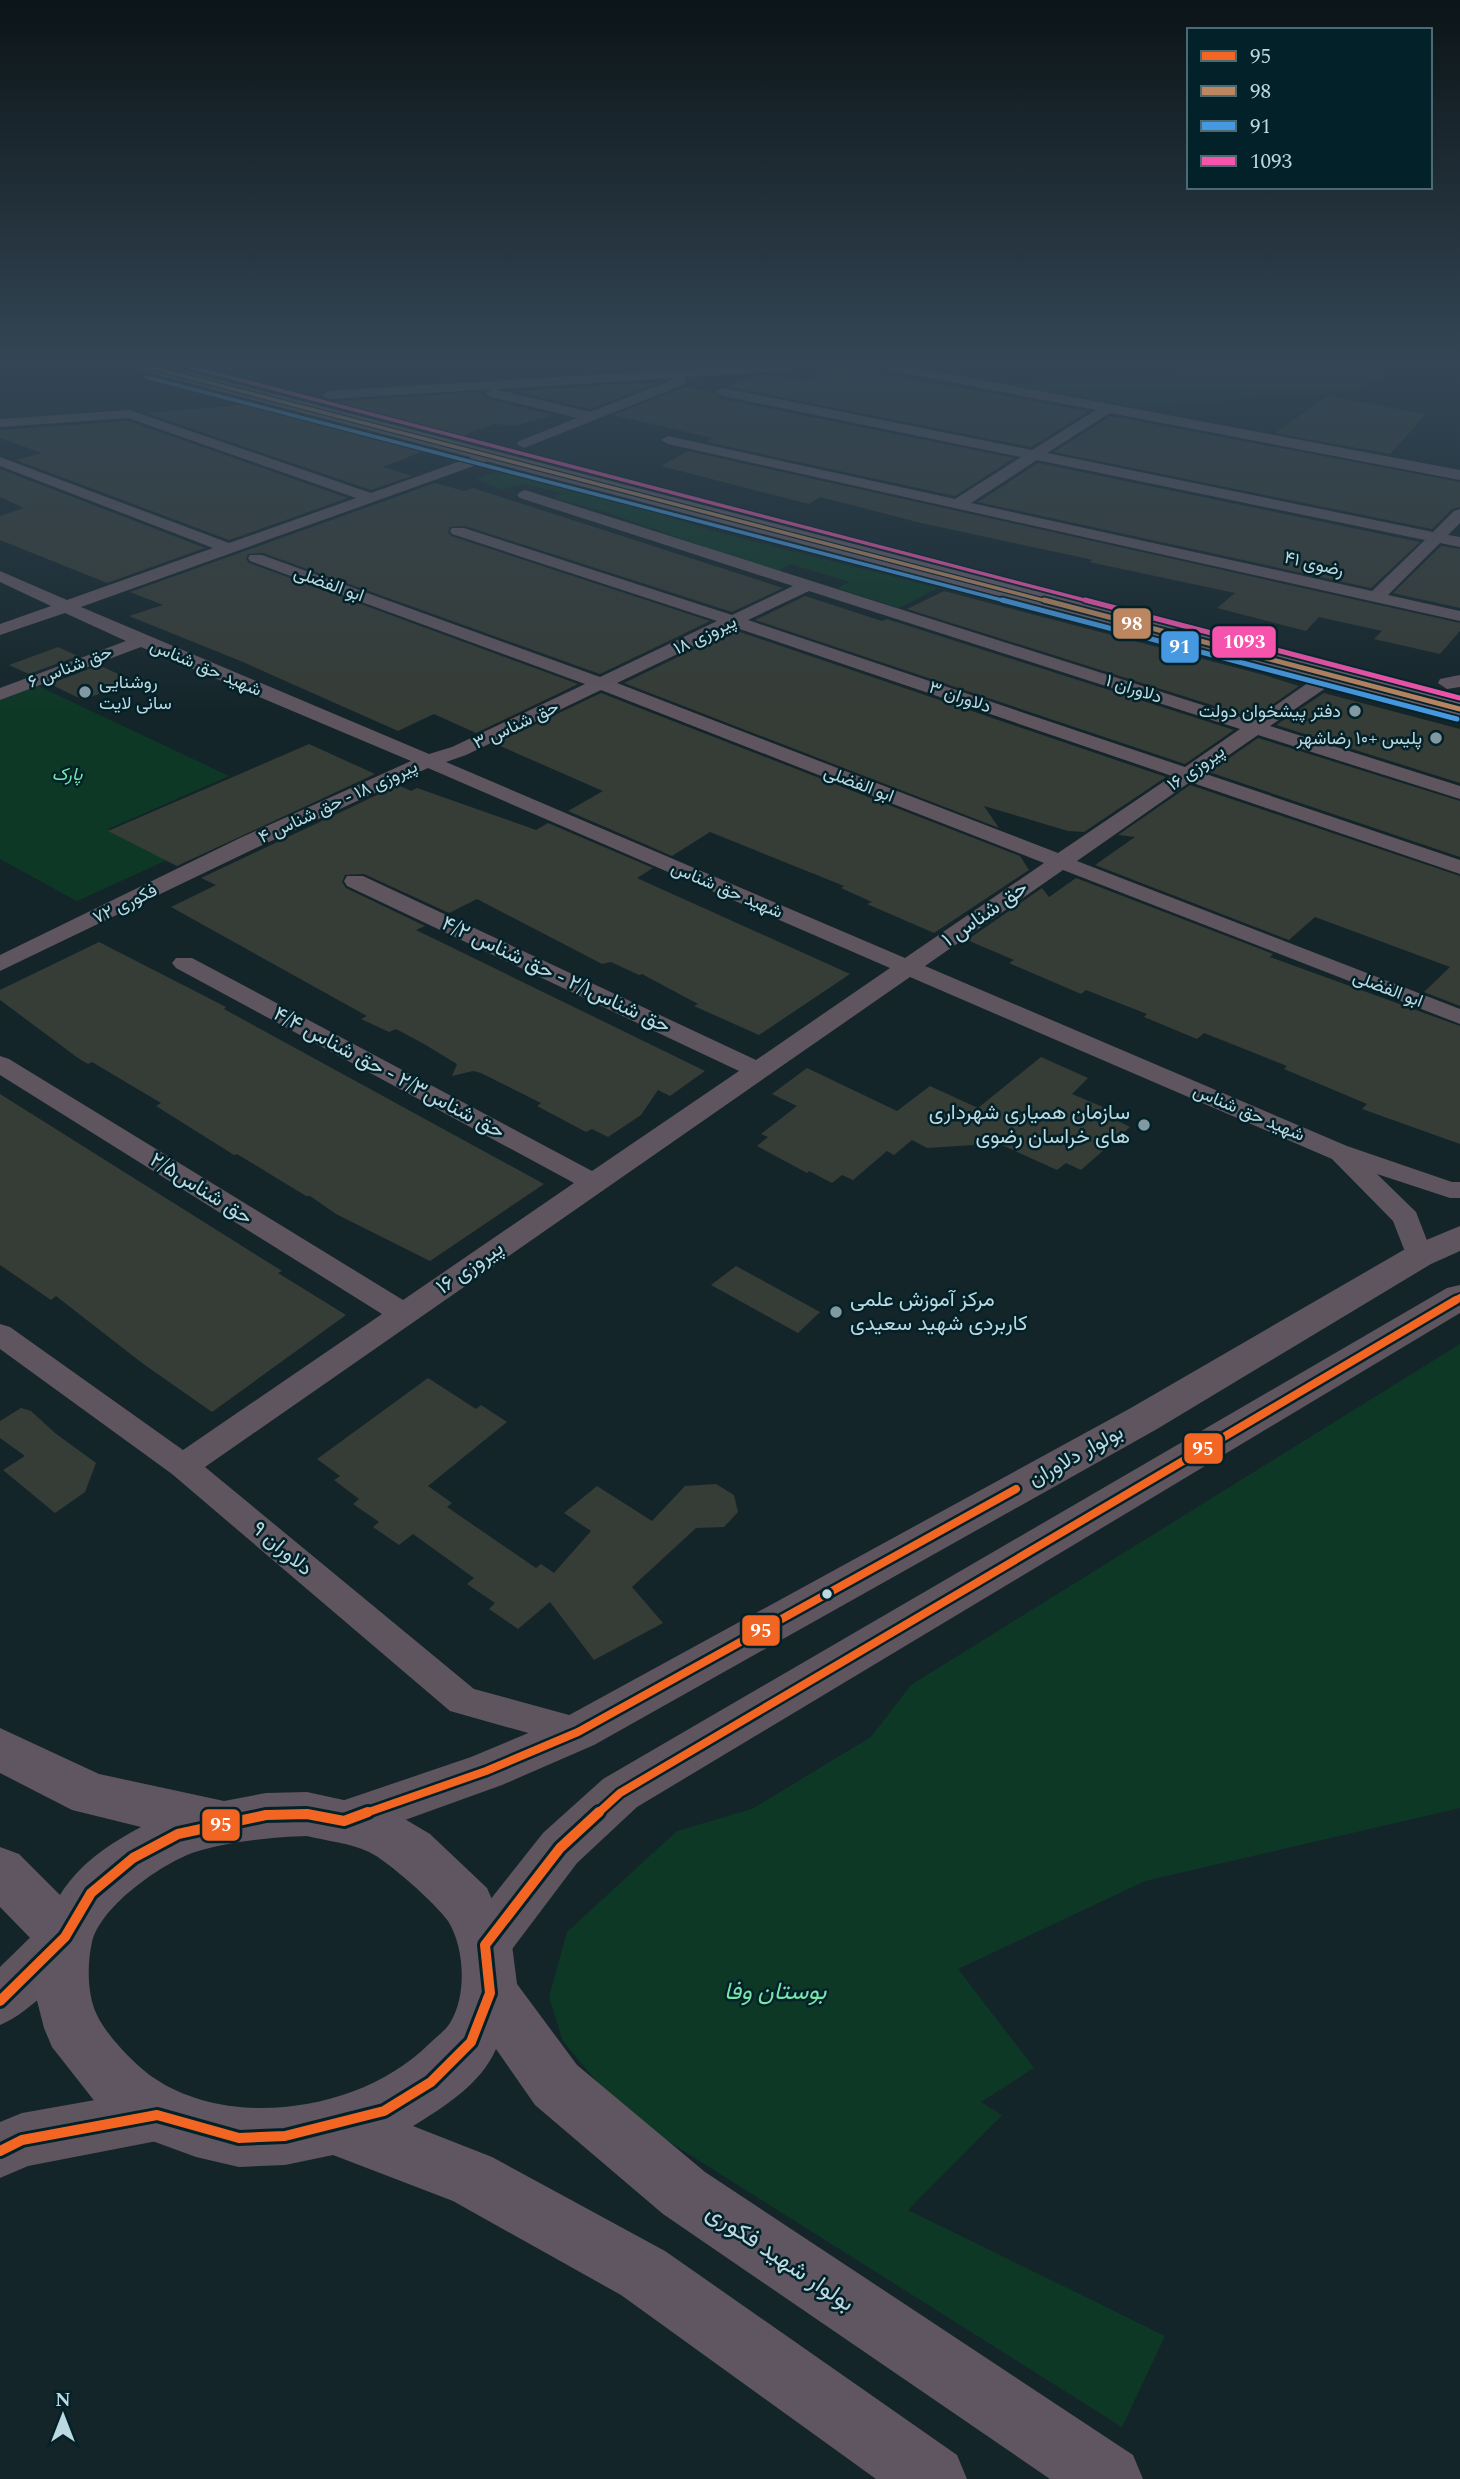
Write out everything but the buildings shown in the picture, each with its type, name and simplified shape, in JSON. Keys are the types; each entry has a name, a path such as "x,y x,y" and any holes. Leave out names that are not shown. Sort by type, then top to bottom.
{"main road":[{"path":"591,483 1460,709"},
{"path":"675,483 1456,683"},
{"path":"0,1749 90,1794 225,1823"},
{"name":"بولوار شهید فکوری","path":"65,1937 91,1892 133,1858 178,1834 266,1815 307,1814 380,1831 411,1850 468,1905 488,1969 556,2084 684,2193 1110,2479"},
{"path":"0,1871 65,1937 61,1985 72,2028 97,2062 124,2092 157,2115 239,2138 285,2136 384,2111 431,2082 471,2042 488,1969"},
{"path":"332,2126 471,2178 642,2273 933,2479"}],"street":[{"path":"57,483 230,548"},
{"path":"327,483 371,498"},
{"path":"0,631 414,483"},
{"name":"رضوی ۴۱","path":"861,483 1460,616"},
{"path":"958,504 992,483"},
{"path":"1167,483 1460,542"},
{"name":"دلاوران ۱","path":"525,495 1460,793"},
{"path":"1376,597 1460,514"},
{"name":"دلاوران ۳","path":"458,531 734,621 1460,867"},
{"name":"ابو الفضلی","path":"256,558 602,684 1460,1017"},
{"name":"شهید حق شناس","path":"0,576 141,641 909,966 1338,1152 1460,1191"},
{"name":"پیروزی ۱۸","path":"602,684 808,585"},
{"name":"حق شناس ۶","path":"0,694 141,641"},
{"name":"پیروزی ۱۶","path":"1060,861 1332,675"},
{"name":"حق شناس ۳","path":"428,761 459,751 602,684"},
{"name":"پیروزی ۱۸ - حق شناس ۴","path":"248,843 428,761"},
{"name":"فکوری ۷۲","path":"0,964 248,843"},
{"name":"حق شناس ۱","path":"758,1070 1060,861"},
{"name":"حق شناس۲/۱ - حق شناس ۴/۲","path":"355,881 758,1070"},
{"name":"حق شناس۲/۳ - حق شناس ۴/۴","path":"184,963 594,1183"},
{"name":"حق شناس۲/۵","path":"0,1064 403,1314"},
{"name":"پیروزی ۱۶","path":"183,1466 758,1070"},
{"path":"1338,1152 1406,1218 1419,1256"},
{"name":"بولوار دلاوران","path":"344,1821 486,1771 578,1732 1143,1419 1419,1256 1460,1237"},
{"path":"488,1969 560,1848 620,1793 1460,1297"},
{"name":"دلاوران ۹","path":"4,1343 183,1466 463,1701 578,1732"},
{"path":"0,2001 65,1937"},
{"path":"0,2151 22,2140 157,2115"}],"green space":[{"path":"484,483 546,483 656,512 713,531 938,588 899,608 837,588 850,582 790,564 777,572 609,513 554,498 562,493 524,484 503,490"},
{"name":"پارک","path":"36,685 229,776 108,829 167,860 77,901 0,859 0,699"},
{"name":"بوستان وفا","path":"1460,1344 1460,1808 1145,1881 958,1969 1034,2068 981,2102 1002,2115 908,2210 1165,2336 1122,2427 622,2112 563,2041 549,1997 567,1932 677,1831 752,1809 871,1737 911,1685"}],"transit line":[{"name":"91","path":"551,483 1457,719"},
{"name":"98","path":"592,483 1460,709"},
{"name":"1093","path":"634,483 1460,698"},
{"name":"95","path":"0,2151 22,2140 157,2115 239,2138 285,2136 384,2111 431,2082 471,2042 490,1993 485,1945 560,1848 620,1793 1460,1297"},
{"name":"95","path":"0,2001 65,1937 91,1893 133,1858 178,1834 266,1815 307,1814 344,1821 486,1771 578,1732 1016,1489"}],"place":[{"name":"روشنایی سانی لایت","path":"85,692"},
{"name":"دفتر پیشخوان دولت","path":"1355,711"},
{"name":"پلیس +۱۰ رضاشهر","path":"1436,738"},
{"name":"سازمان همیاری شهرداری های خراسان رضوی","path":"1144,1125"},
{"name":"مرکز آموزش علمی کاربردی شهید سعیدی","path":"836,1312"}]}
